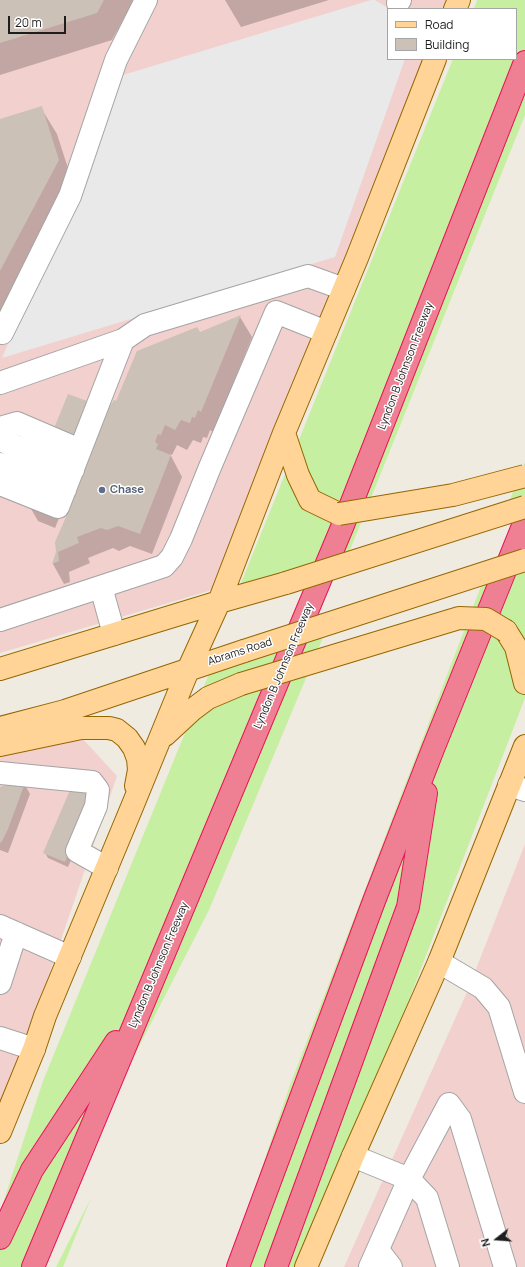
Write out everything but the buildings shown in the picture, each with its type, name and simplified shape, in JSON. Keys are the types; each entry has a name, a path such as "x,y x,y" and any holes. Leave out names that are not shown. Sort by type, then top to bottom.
{"highway":[{"name":"Lyndon B Johnson Freeway","path":"33,1267 343,525 525,62"},
{"path":"238,1267 374,901 433,749 525,521"},
{"path":"276,1267 408,907 433,749"},
{"path":"0,1238 32,1170 146,997"}],"main road":[{"path":"0,1132 34,1049 45,1016 188,670 218,602 284,434 344,290 435,60"},
{"path":"284,434 298,475 310,500 339,514 453,495 525,476"},
{"path":"0,669 218,602 286,583 525,507"},
{"name":"Abrams Road","path":"0,728 65,711 525,560"},
{"path":"160,740 192,710 208,698 241,684 459,618 486,619 506,631 516,647 525,683"},
{"path":"0,745 81,728 109,728 117,730 127,738 138,759 139,770 132,808"},
{"path":"306,1267 353,1156 517,788 525,746"}],"lane":[{"path":"4,332 70,196 116,60 146,0"},
{"path":"0,383 123,340 145,325 308,276 344,290"},
{"path":"0,620 164,566 172,557 181,539 276,312 326,332"},
{"path":"0,484 58,507 123,340"},
{"path":"8,426 73,470"},
{"path":"0,440 73,470"},
{"path":"0,452 73,470"},
{"path":"0,464 73,470"},
{"path":"0,475 73,470"},
{"path":"101,587 114,634"},
{"path":"0,773 92,782 98,790 96,806 77,851 107,868"},
{"path":"0,983 8,930 70,957"},
{"path":"440,962 483,988 499,1007 525,1092"},
{"path":"0,1038 34,1049"},
{"path":"391,1267 374,1258 409,1179 448,1104 460,1118 505,1267"},
{"path":"353,1156 409,1179 427,1198 448,1267"}],"shaded area":[{"path":"0,0 447,0 444,8 387,8 387,60 426,60 222,587 0,653"},
{"path":"371,0 375,0 388,8 387,8 387,60 405,60 335,257 2,358 123,75"},
{"path":"69,724 117,776 0,1118 0,743"},
{"path":"525,844 525,1267 344,1267 467,992"}],"green space":[{"path":"477,0 525,0 525,115 348,555 239,588 453,60 517,60 517,8 474,8"},
{"path":"525,462 525,502 507,507"},
{"path":"525,569 525,698 405,1010 296,1267 228,1267 290,1085 483,581"},
{"path":"327,628 209,910 26,1267 0,1267 0,1212 43,1081 211,669"},
{"path":"91,1198 63,1267 56,1267"}],"place":[{"name":"Chase","path":"102,490"}]}
